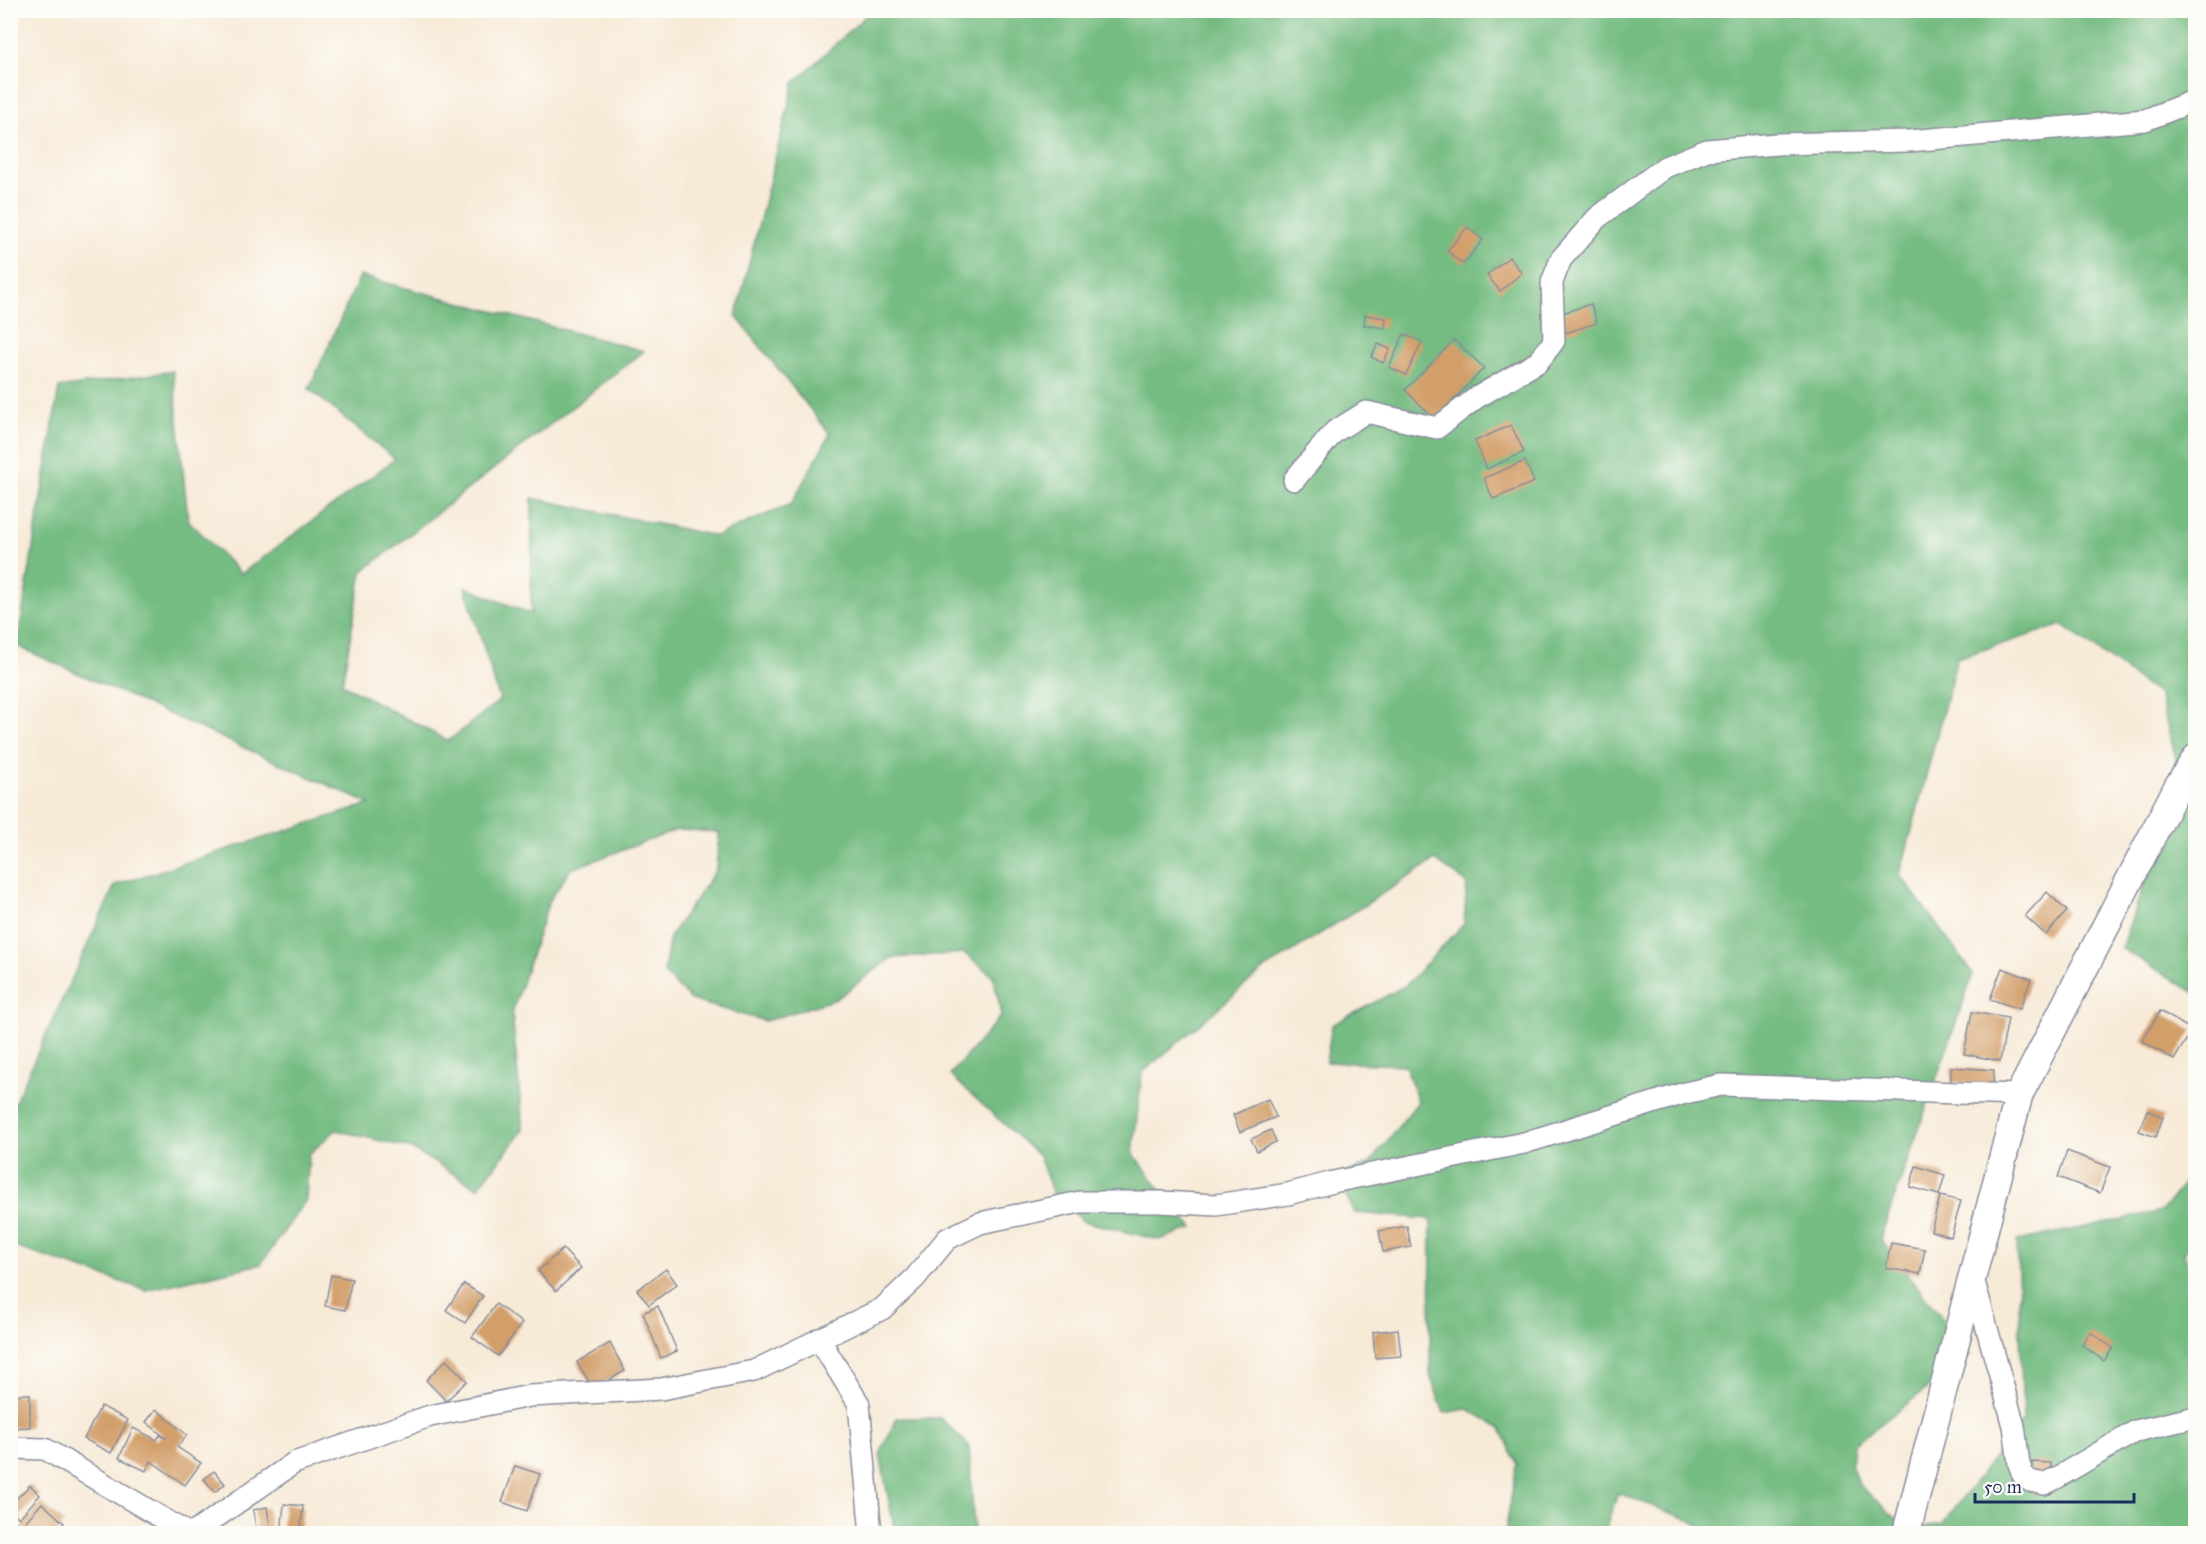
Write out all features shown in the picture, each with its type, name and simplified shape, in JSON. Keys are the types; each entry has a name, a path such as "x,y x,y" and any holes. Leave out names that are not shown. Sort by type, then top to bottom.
{"street":[{"path":"1294,480 1334,432 1366,412 1437,428 1476,398 1538,362 1554,340 1552,282 1561,259 1597,218 1665,167 1707,150 1777,144 1920,140 2145,120 2196,100"},
{"path":"1906,1533 2019,1095 2178,786 2196,758"},
{"path":"10,1448 45,1449 191,1533 294,1463 430,1416 530,1396 661,1389 754,1371 882,1309 915,1278 947,1239 980,1223 1080,1202 1216,1205 1288,1194 1333,1182 1524,1143 1685,1093 1721,1085 2019,1095"},
{"path":"1972,1278 2014,1426 2019,1464 2023,1475 2030,1481 2044,1484 2058,1478 2136,1431 2196,1417"},
{"path":"819,1340 859,1404 871,1533"}],"green space":[{"path":"871,11 2195,11 2195,993 2121,948 2182,781 2159,695 2062,625 1957,658 1900,875 1973,974 1880,1239 1971,1355 1853,1445 1851,1464 1858,1484 1909,1530 1943,1523 2023,1421 2017,1241 2162,1211 2195,1169 2195,1234 2184,1253 2196,1290 2195,1533 1709,1533 1690,1520 1618,1493 1605,1530 1606,1533 1505,1533 1517,1464 1501,1429 1468,1409 1444,1413 1430,1375 1431,1219 1355,1213 1336,1176 1369,1164 1418,1102 1405,1065 1326,1062 1332,1025 1405,986 1464,924 1467,883 1435,860 1263,970 1142,1073 1133,1153 1165,1196 1193,1228 1159,1240 1083,1221 1053,1194 1039,1156 950,1075 1002,1015 993,976 964,953 891,958 836,999 765,1021 691,1000 664,973 670,936 716,870 719,832 677,830 571,869 549,901 512,1013 523,1130 478,1188 410,1148 336,1130 309,1154 306,1200 261,1264 146,1290 15,1247 10,1205 10,1113 115,885 370,804 17,646 59,388 173,371 188,520 241,574 395,459 309,389 360,276 644,351 362,572 342,684 448,741 500,700 465,587 531,614 532,498 716,536 791,504 830,434 736,316 794,83"},
{"path":"897,1418 940,1418 969,1445 974,1533 887,1533 894,1528 880,1454"}],"building":[{"path":"1467,227 1483,240 1463,264 1447,251"},
{"path":"1509,257 1522,273 1500,291 1487,275"},
{"path":"1591,304 1597,323 1565,333 1559,314"},
{"path":"1365,315 1386,318 1385,328 1364,325"},
{"path":"1404,334 1422,342 1406,375 1389,367"},
{"path":"1454,340 1484,368 1435,419 1405,390"},
{"path":"1378,344 1390,349 1383,363 1371,357"},
{"path":"1511,425 1524,452 1487,469 1475,441"},
{"path":"1525,461 1534,482 1493,499 1484,478"},
{"path":"2047,892 2067,911 2046,935 2025,916"},
{"path":"2002,968 2031,979 2020,1009 1990,999"},
{"path":"2160,1011 2192,1030 2174,1060 2142,1041"},
{"path":"1972,1012 2008,1018 2000,1061 1964,1054"},
{"path":"1951,1067 1994,1070 1993,1085 1951,1082"},
{"path":"1268,1099 1276,1117 1240,1132 1233,1115"},
{"path":"2147,1110 2163,1117 2156,1137 2139,1131"},
{"path":"1271,1130 1276,1142 1257,1151 1251,1139"},
{"path":"2067,1151 2110,1167 2100,1193 2058,1177"},
{"path":"1916,1166 1945,1175 1939,1195 1910,1187"},
{"path":"1940,1196 1961,1201 1951,1237 1931,1231"},
{"path":"1407,1226 1411,1247 1383,1252 1379,1231"},
{"path":"1891,1243 1925,1249 1920,1274 1886,1268"},
{"path":"563,1249 581,1268 556,1291 538,1271"},
{"path":"666,1269 677,1284 649,1305 637,1290"},
{"path":"331,1275 352,1279 345,1310 325,1306"},
{"path":"464,1284 483,1296 465,1323 446,1310"},
{"path":"496,1304 522,1323 498,1356 472,1337"},
{"path":"658,1306 677,1351 661,1358 643,1313"},
{"path":"1398,1329 1401,1356 1375,1358 1373,1332"},
{"path":"2090,1332 2113,1348 2104,1361 2082,1345"},
{"path":"610,1343 625,1371 593,1389 577,1362"},
{"path":"446,1360 467,1381 446,1401 426,1380"},
{"path":"30,1394 30,1427 10,1428 10,1395"},
{"path":"101,1406 128,1420 111,1453 84,1439"},
{"path":"156,1409 187,1435 177,1447 201,1463 185,1485 151,1461 146,1471 119,1458 133,1428 157,1440 160,1435 167,1439 146,1422"},
{"path":"2032,1462 2051,1463 2050,1494 2030,1493"},
{"path":"515,1466 540,1474 527,1511 502,1502"},
{"path":"214,1471 225,1484 215,1492 204,1479"},
{"path":"30,1485 40,1495 19,1518 10,1509 10,1505"},
{"path":"42,1503 64,1523 55,1534 22,1534 18,1530"},
{"path":"284,1504 303,1506 300,1534 281,1534"},
{"path":"267,1507 271,1533 257,1534 253,1510"}]}
